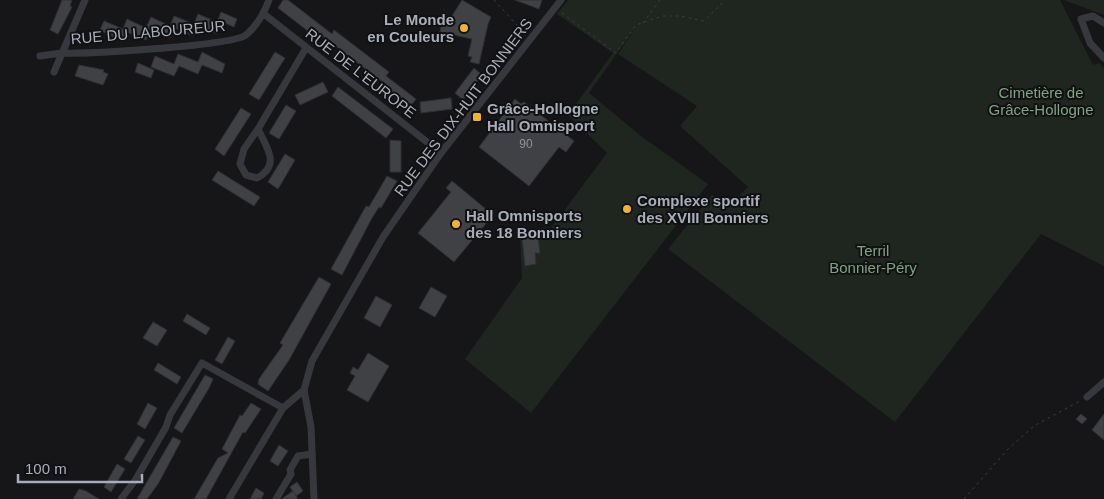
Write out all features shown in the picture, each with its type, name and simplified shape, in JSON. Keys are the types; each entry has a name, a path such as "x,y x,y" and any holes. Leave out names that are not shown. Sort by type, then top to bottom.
{"street":[{"path":"54,72 85,0"},
{"name":"RUE DU LABOUREUR","path":"40,56 219,43 244,36 264,14 269,0"},
{"name":"RUE DES DIX-HUIT BONNIERS","path":"314,499 311,427 304,390 312,361 383,237 441,153 561,0"},
{"name":"RUE DE L'EUROPE","path":"264,14 441,153"},
{"path":"1104,22 1093,16 1081,20 1090,43 1104,58"},
{"path":"258,129 270,154 271,164 265,174 256,178 246,175 240,164 244,149 306,48"},
{"path":"120,499 136,479 166,428 170,414 202,363 283,408"},
{"path":"1088,397 1104,382"},
{"path":"229,499 283,408 304,390"},
{"path":"276,499 291,474 290,470 298,456 312,454"}],"path":[{"path":"494,0 531,40"},
{"path":"643,24 660,0"},
{"path":"555,8 616,53 636,25 662,16 680,16 704,21 725,0"},
{"path":"964,499 1008,449 1034,426 1088,397"}],"green space":[{"name":"Terril Bonnier-Péry","path":"568,0 1060,0 1093,65 1099,63 1104,68 1104,266 1041,234 895,422 668,249 712,195 730,204 748,187 680,126 697,106 618,54 639,22 589,93 641,136 708,184 531,413 465,359 522,278 520,236 540,234 545,236 607,153 568,115 613,53 557,14"},
{"path":"1064,0 1104,0 1104,15"}],"building":[{"path":"62,0 72,0 70,6 72,7 58,34 50,30"},
{"path":"283,0 288,0 332,34 334,30 389,72 386,76 416,99 409,108 384,89 387,85 320,34 317,38 278,8"},
{"name":"Le Monde en Couleurs","path":"462,0 491,17 479,64 470,62 472,57 468,56 472,39 440,32 442,22 446,22 448,16 452,16"},
{"path":"515,0 542,0 539,9"},
{"path":"221,12 237,19 234,27 218,20"},
{"path":"198,14 221,24 217,34 198,26 193,36 174,28 170,38 151,30 146,40 127,32 123,42 100,30 104,21 123,29 127,19 146,28 151,17 170,26 174,16 194,24"},
{"path":"202,52 225,64 222,73 202,65 198,74 179,66 174,76 151,67 155,56 174,64 178,54 198,62"},
{"path":"275,52 285,58 259,100 249,94"},
{"path":"138,63 154,70 151,78 135,72"},
{"path":"79,65 104,70 103,72 108,74 103,85 75,76"},
{"path":"474,68 482,75 463,100 455,93"},
{"path":"323,82 328,92 300,105 295,95"},
{"path":"338,87 393,129 386,138 332,96"},
{"path":"451,98 452,109 421,113 420,102"},
{"path":"515,99 521,104 524,102 574,141 566,152 559,147 529,186 479,147"},
{"path":"286,105 296,111 279,139 269,133"},
{"path":"241,108 251,114 224,156 215,149"},
{"path":"390,140 401,141 401,172 390,172"},
{"path":"285,154 295,160 278,189 268,182"},
{"path":"218,171 260,197 254,206 212,180"},
{"path":"387,176 397,181 381,208 379,207 372,218 342,275 331,269 366,206 369,207"},
{"name":"Hall Omnisports des 18 Bonniers","path":"452,181 493,215 454,262 418,233 451,192 446,188"},
{"path":"538,237 540,253 535,253 536,264 525,266 522,238"},
{"path":"319,277 331,284 289,360 268,391 258,384 259,379 283,345 280,343"},
{"path":"431,287 447,296 435,317 419,308"},
{"path":"376,296 392,305 380,327 364,318"},
{"path":"187,314 210,328 206,335 183,321"},
{"path":"153,322 167,330 157,346 143,338"},
{"path":"228,337 235,341 222,364 215,360"},
{"path":"368,353 389,366 368,402 347,390 355,376 350,373 353,367 358,370"},
{"path":"158,363 181,377 177,384 154,370"},
{"path":"205,375 213,379 182,433 174,428"},
{"path":"148,403 157,408 145,429 137,424"},
{"path":"251,403 261,409 245,433 243,432 206,499 194,499 218,458 228,453 222,449 240,415 242,416"},
{"path":"1081,414 1087,419 1082,424 1076,419"},
{"path":"1104,414 1104,440 1092,430"},
{"path":"138,436 145,440 131,463 124,459"},
{"path":"173,437 181,441 158,484 147,499 137,499"},
{"path":"279,445 288,451 278,466 270,461"},
{"path":"117,464 125,469 111,492 104,487"},
{"path":"297,482 303,491 296,496 290,487"},
{"path":"256,488 264,493 261,499 250,499"},
{"path":"79,489 86,491 99,499 73,499"},
{"path":"293,491 298,499 282,499 283,498"}],"place":[{"name":"Le Monde en Couleurs","path":"464,28"},
{"name":"Grâce-Hollogne Hall Omnisport","path":"477,117"},
{"name":"Complexe sportif des XVIII Bonniers","path":"627,209"},
{"name":"Hall Omnisports des 18 Bonniers","path":"456,224"}],"park label":[{"name":"Cimetière de Grâce-Hollogne","path":"1041,100"}]}
